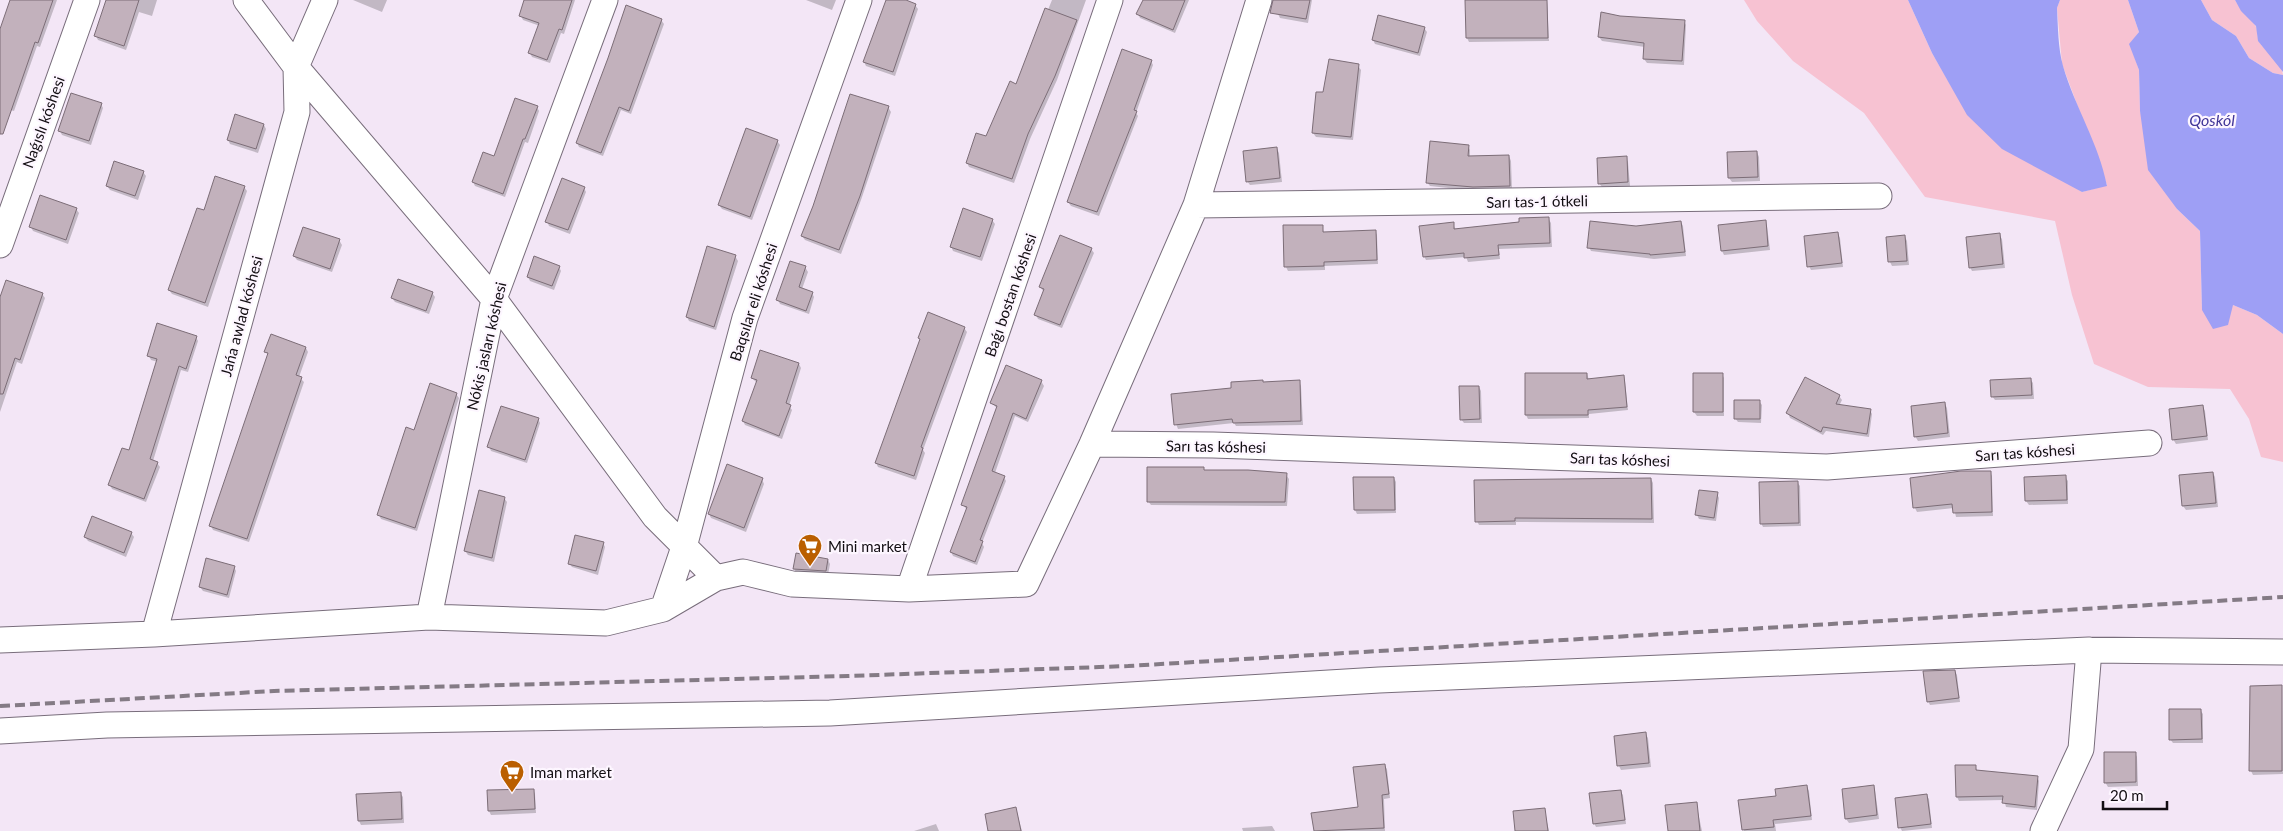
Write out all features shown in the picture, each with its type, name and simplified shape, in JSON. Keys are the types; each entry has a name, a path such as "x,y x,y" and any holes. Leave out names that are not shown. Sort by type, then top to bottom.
{"street":[{"name":"Naǵıslı kóshesi","path":"0,245 87,0"},
{"path":"246,0 296,67 494,299 655,517 716,578"},
{"name":"Jańa awlad kóshesi","path":"154,634 297,112 296,67 325,0"},
{"name":"Nókis jasları kóshesi","path":"429,616 494,299 605,0"},
{"name":"Baqsılar eli kóshesi","path":"663,609 684,547 744,318 859,0"},
{"name":"Baǵı bostan kóshesi","path":"909,589 1110,0"},
{"path":"0,640 154,634 429,616 606,623 663,609 716,578 743,572 792,584 909,589 1026,584 1092,444 1196,205 1259,0"},
{"name":"Sarı tas-1 ótkeli","path":"1196,205 1879,196"},
{"name":"Sarı tas kóshesi","path":"1092,444 1222,445 1827,467 2148,443"},
{"path":"2043,831 2081,749 2089,650"},
{"path":"0,730 107,725 830,713 1379,680 2089,650 2283,652"}],"shaded area":[{"path":"1744,0 1908,0 1932,53 1968,115 2082,192 2107,185 2062,64 2057,8 2060,0 2128,0 2139,32 2130,44 2139,70 2140,111 2177,209 2200,231 2202,310 2233,305 2257,315 2283,334 2283,462 2261,457 2249,419 2230,389 2148,387 2094,364 2072,295 2055,221 1925,197 1864,113 1793,61 1757,21"},
{"path":"2201,0 2235,0 2255,25 2259,41 2280,66 2283,75 2273,73 2249,58 2236,36 2212,20"}],"water":[{"path":"1908,0 2060,0 2057,8 2061,59 2068,81 2093,140 2107,186 2082,192 2002,149 1967,115 1932,53"},
{"name":"Qoskól","path":"2128,0 2201,0 2212,20 2236,36 2249,58 2273,73 2283,75 2283,334 2257,315 2233,305 2228,325 2213,329 2202,310 2200,231 2177,209 2148,170 2140,111 2139,70 2129,44 2139,32"},
{"path":"2235,0 2283,0 2283,72 2258,41 2256,26 2241,11"}],"building":[{"path":"10,0 53,0 38,43 35,42 3,134 0,134 0,29"},
{"path":"106,0 139,0 124,46 94,36"},
{"path":"524,0 572,0 562,30 559,29 547,60 528,53 539,23 519,16"},
{"path":"886,0 906,0 916,4 893,72 863,62"},
{"path":"1143,0 1185,0 1173,30 1136,14"},
{"path":"1273,0 1310,0 1306,19 1270,13"},
{"path":"1465,0 1547,0 1548,38 1466,38"},
{"path":"626,5 662,19 629,111 619,107 601,153 576,143"},
{"path":"1045,8 1077,20 1055,76 1028,134 1012,179 966,163 976,133 986,136 1010,81 1016,84"},
{"path":"1601,12 1620,16 1685,20 1682,61 1643,59 1644,43 1598,37"},
{"path":"1378,15 1425,27 1418,53 1372,40"},
{"path":"1122,49 1152,60 1134,110 1137,111 1097,212 1067,202"},
{"path":"1329,59 1359,64 1351,137 1312,133 1316,92 1323,92"},
{"path":"71,93 102,103 89,141 58,131"},
{"path":"850,94 889,106 860,196 839,250 801,236 813,206"},
{"path":"515,98 538,106 525,139 523,139 503,194 472,182 483,152 494,156"},
{"path":"235,114 264,124 256,149 227,140"},
{"path":"746,128 778,140 750,217 718,205"},
{"path":"1430,141 1469,145 1468,156 1509,155 1510,186 1473,187 1426,183"},
{"path":"1277,147 1280,178 1246,182 1243,151"},
{"path":"1757,151 1758,177 1728,178 1727,152"},
{"path":"1627,156 1628,182 1598,184 1597,158"},
{"path":"114,161 144,171 135,196 106,186"},
{"path":"215,176 245,186 205,303 168,290 197,208 204,210"},
{"path":"562,178 585,187 568,230 545,222"},
{"path":"40,195 77,208 66,240 29,227"},
{"path":"963,208 993,219 980,257 950,247"},
{"path":"1549,217 1550,243 1498,245 1499,255 1464,258 1464,253 1423,257 1419,226 1454,222 1454,229 1519,222 1519,218"},
{"path":"1766,220 1768,246 1721,251 1718,225"},
{"path":"1590,221 1636,226 1681,221 1685,252 1650,255 1587,248"},
{"path":"1283,225 1323,225 1323,232 1376,230 1377,260 1324,262 1324,266 1284,267"},
{"path":"303,227 340,239 330,269 293,256"},
{"path":"1838,232 1842,263 1807,267 1804,236"},
{"path":"2000,233 2003,264 1969,268 1966,237"},
{"path":"1060,235 1092,248 1060,325 1034,315 1044,289 1039,287"},
{"path":"1905,235 1907,261 1888,262 1886,237"},
{"path":"707,246 736,255 714,327 686,317"},
{"path":"534,256 560,266 552,286 527,277"},
{"path":"790,261 806,266 799,287 813,292 806,311 776,300"},
{"path":"398,279 433,292 426,311 391,298"},
{"path":"6,280 43,293 20,360 15,358 3,394 0,394 0,297"},
{"path":"928,312 965,327 921,447 923,448 914,476 875,463"},
{"path":"157,323 197,336 186,369 179,366 150,459 158,462 144,499 108,485 122,448 129,450 157,359 147,356"},
{"path":"271,334 306,347 296,375 302,377 247,539 209,526 268,353 264,352"},
{"path":"760,350 799,363 786,403 791,405 779,436 742,421 757,380 751,378"},
{"path":"1006,365 1042,380 1026,419 1013,413 992,471 1005,476 980,540 983,541 975,562 950,552 967,507 961,505 997,406 990,403"},
{"path":"1525,373 1587,373 1587,379 1624,375 1627,407 1588,410 1588,415 1525,415"},
{"path":"1693,373 1723,373 1723,412 1693,412"},
{"path":"1805,377 1840,395 1836,404 1871,409 1867,434 1823,427 1821,432 1786,413"},
{"path":"2031,378 2032,395 1991,397 1990,380"},
{"path":"1263,380 1263,382 1300,380 1301,421 1233,423 1232,419 1174,425 1171,394 1231,388 1231,382"},
{"path":"430,383 457,393 415,528 377,515 406,427 414,430"},
{"path":"1459,386 1479,386 1480,419 1460,420"},
{"path":"1734,400 1760,400 1760,419 1734,419"},
{"path":"1945,402 1948,433 1914,437 1911,406"},
{"path":"2203,405 2207,436 2172,440 2169,409"},
{"path":"501,406 539,418 525,460 487,447"},
{"path":"727,464 763,478 744,528 708,514"},
{"path":"1147,467 1204,467 1204,470 1248,470 1287,473 1285,502 1147,502"},
{"path":"1961,471 1991,471 1992,512 1953,513 1952,504 1913,508 1910,478"},
{"path":"2213,472 2216,503 2182,506 2179,475"},
{"path":"2066,475 2067,500 2025,501 2024,477"},
{"path":"1353,477 1394,477 1395,510 1354,510"},
{"path":"1651,478 1652,519 1515,518 1515,521 1475,522 1474,480"},
{"path":"1798,481 1799,523 1760,524 1759,482"},
{"path":"479,490 505,497 492,558 464,551"},
{"path":"1699,490 1718,492 1714,518 1695,515"},
{"path":"92,516 132,532 124,553 84,537"},
{"path":"575,535 604,542 596,571 568,564"},
{"path":"796,553 828,559 826,571 793,569"},
{"path":"206,558 235,566 227,595 199,587"},
{"path":"1955,670 1959,698 1927,702 1923,671"},
{"path":"2282,685 2282,771 2249,771 2250,686"},
{"path":"2169,709 2201,709 2202,739 2169,740"},
{"path":"1646,732 1649,763 1617,766 1614,736"},
{"path":"2104,752 2136,752 2136,782 2104,783"},
{"path":"1385,764 1389,794 1382,795 1384,828 1314,831 1311,813 1358,807 1353,767"},
{"path":"1955,765 1976,765 1976,770 2038,776 2035,807 2002,803 2003,796 1956,797"},
{"path":"1807,785 1811,816 1773,820 1774,827 1742,830 1738,800 1776,796 1775,789"},
{"path":"1874,785 1877,815 1845,819 1842,789"},
{"path":"534,789 535,809 488,811 487,790"},
{"path":"1621,790 1625,820 1593,824 1589,793"},
{"path":"401,792 402,819 358,821 356,794"},
{"path":"1927,794 1931,824 1898,828 1895,798"},
{"path":"1697,802 1700,831 1668,831 1665,805"},
{"path":"1016,807 1021,831 988,831 985,814"},
{"path":"1545,808 1548,831 1515,831 1513,811"}],"railway":[{"path":"0,706 274,691 848,676 1128,666 2283,597"}],"place":[{"name":"Mini market","path":"810,567"},
{"name":"Iman market","path":"512,793"}]}
